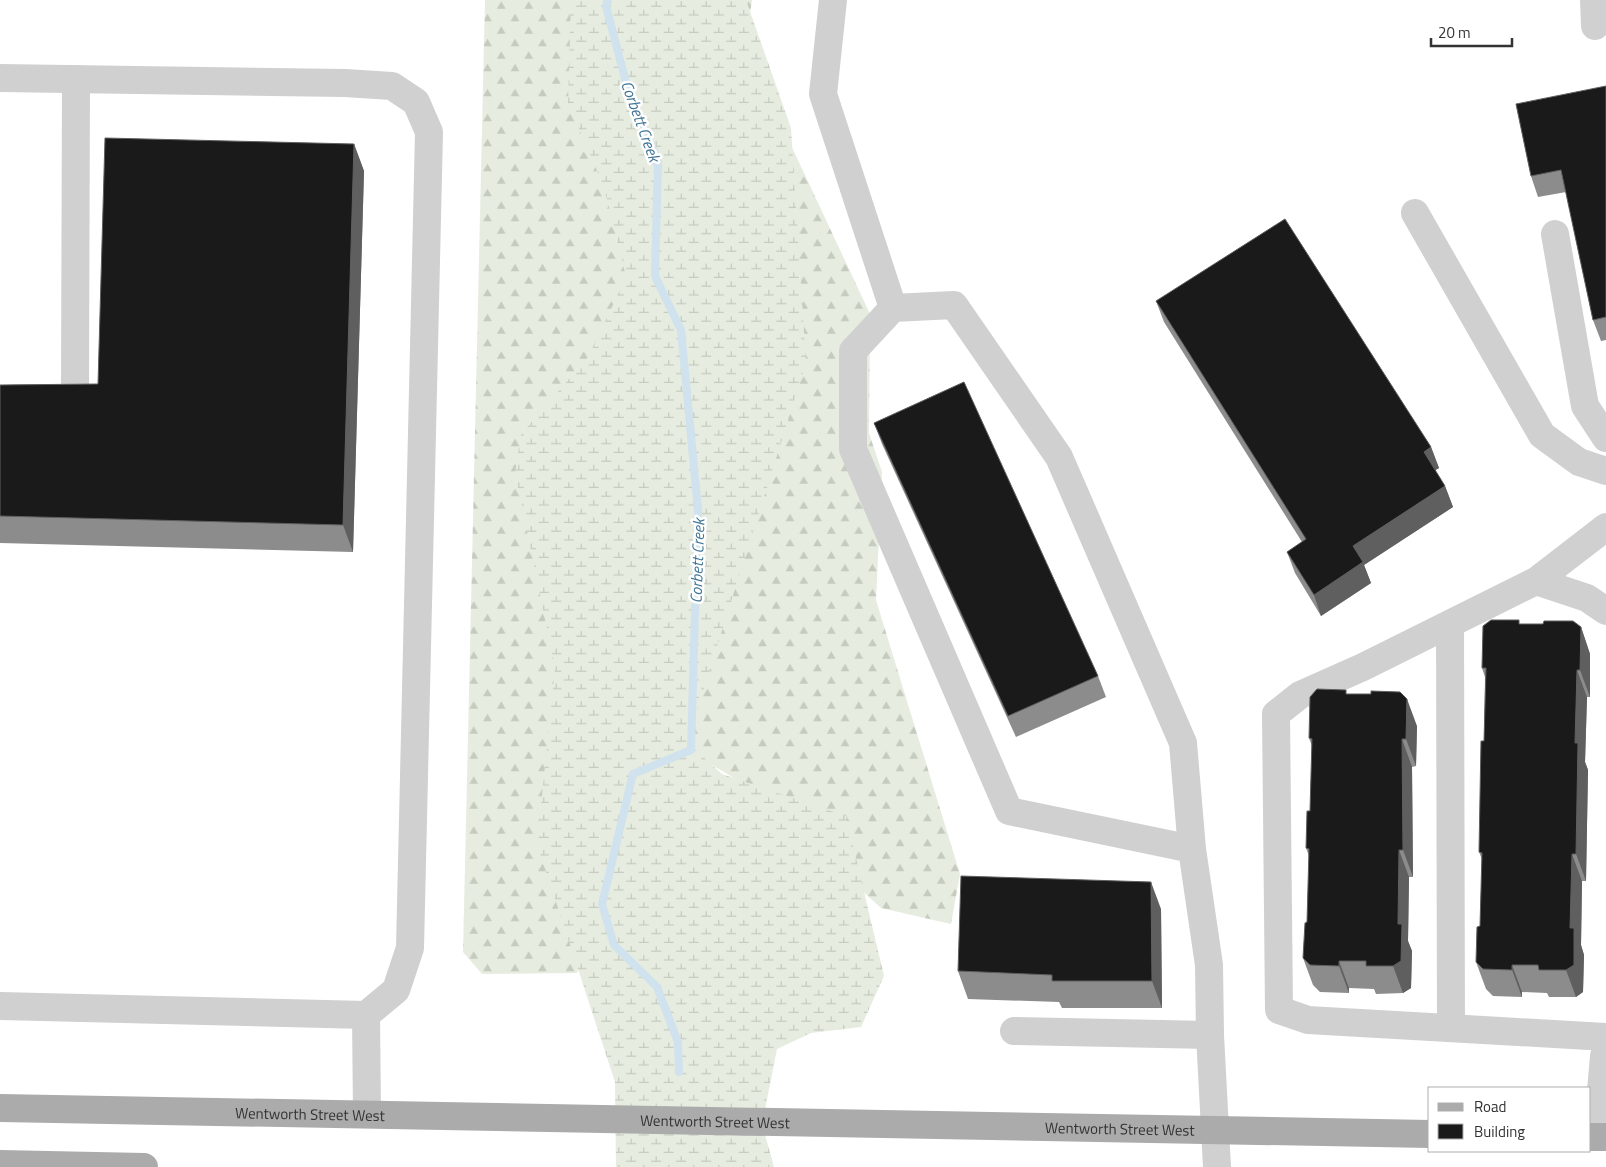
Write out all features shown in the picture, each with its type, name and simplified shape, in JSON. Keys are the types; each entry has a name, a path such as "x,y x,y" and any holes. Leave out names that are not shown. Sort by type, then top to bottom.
{"main road":[{"name":"Wentworth Street West","path":"0,1108 1428,1134"},
{"path":"0,1164 144,1167"}],"lane":[{"path":"834,0 822,94 893,308"},
{"path":"0,78 335,83 392,86 416,102 429,132 410,948 396,990 366,1015 0,1006"},
{"path":"75,386 76,79"},
{"path":"1415,213 1542,435 1579,462 1606,471"},
{"path":"1554,234 1585,406 1606,438"},
{"path":"1192,849 1009,811 853,449 853,351 893,308 954,305 1059,457 1184,743 1192,849 1209,965 1210,1035 1217,1167"},
{"path":"1606,527 1536,581 1300,695 1276,714 1279,1010 1308,1020 1606,1037"},
{"path":"1536,581 1587,598 1606,611"},
{"path":"1450,624 1451,1028"},
{"path":"366,1015 367,1114"},
{"path":"1014,1031 1210,1035"},
{"path":"1598,1137 1604,1056 1606,1052"}],"green space":[{"path":"485,0 752,0 745,47 870,314 869,433 882,472 876,600 960,874 951,924 881,908 744,784 638,721 606,860 577,973 482,974 463,952"},
{"path":"571,0 746,0 791,128 806,363 687,742 722,774 846,816 884,976 861,1027 811,1033 777,1049 762,1124 774,1167 616,1167 615,1082 537,844 555,668 515,473 521,434 589,356 626,277 604,187 568,103"}],"building":[{"path":"1606,86 1606,317 1593,320 1561,170 1531,176 1516,104"},
{"path":"105,138 354,144 343,525 0,516 0,385 98,384"},
{"path":"1285,219 1431,447 1424,452 1445,486 1353,546 1363,562 1314,595 1287,552 1306,539 1156,301"},
{"path":"964,382 1098,676 1008,716 874,423"},
{"path":"1491,620 1519,620 1519,624 1543,624 1544,621 1573,621 1581,627 1580,670 1577,670 1575,743 1578,743 1576,854 1572,854 1570,928 1574,928 1574,965 1566,970 1539,970 1538,965 1512,965 1512,970 1483,969 1476,962 1477,927 1480,926 1482,853 1479,852 1481,741 1484,741 1486,668 1482,668 1483,626"},
{"path":"1317,689 1346,690 1346,694 1371,694 1371,691 1400,692 1407,699 1406,739 1402,739 1403,850 1399,850 1398,924 1402,924 1401,961 1393,966 1366,966 1366,961 1339,961 1339,966 1310,965 1303,958 1305,923 1307,922 1309,849 1306,848 1307,811 1310,811 1312,739 1309,738 1310,697"},
{"path":"961,876 1151,882 1152,981 1052,981 1052,975 958,971"}],"waterway":[{"name":"Corbett Creek","path":"608,0 606,6 628,90 658,161 655,276 681,330 698,510 691,750 633,774 602,904 614,945 657,987 678,1042 679,1072"}]}
